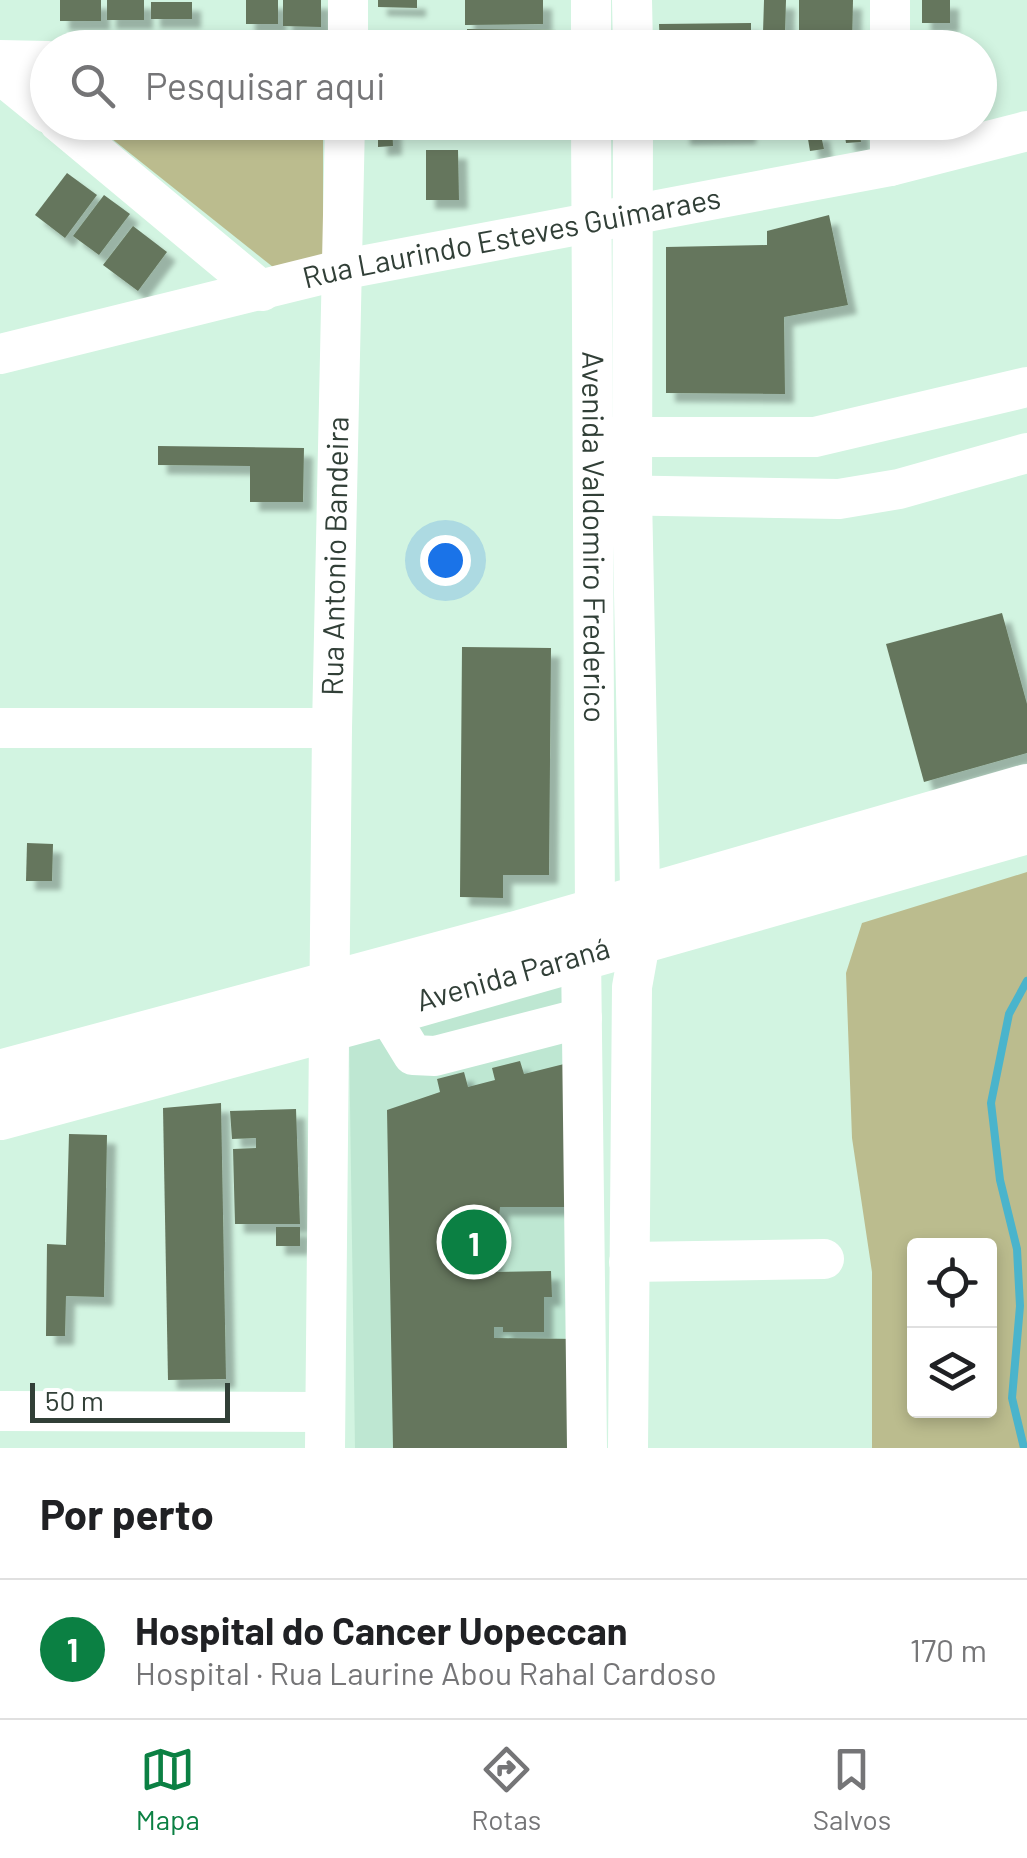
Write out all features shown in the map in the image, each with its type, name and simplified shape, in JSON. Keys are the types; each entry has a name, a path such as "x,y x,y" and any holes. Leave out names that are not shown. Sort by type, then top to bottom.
{"main road":[{"name":"Avenida Paraná","path":"615,940 1027,790"},
{"name":"Avenida Paraná","path":"0,1075 330,1005 518,954 615,940 1027,829"},
{"name":"Avenida Paraná","path":"0,1115 330,1005 386,1011 518,954"}],"street":[{"path":"348,0 348,30"},
{"path":"591,0 591,30"},
{"path":"632,0 632,30"},
{"path":"890,0 890,30"},
{"path":"0,60 30,60"},
{"path":"0,74 30,98"},
{"name":"Rua Laurindo Esteves Guimaraes","path":"997,139 1027,131"},
{"path":"81,140 262,291"},
{"name":"Rua Antonio Bandeira","path":"324,1430 332,728 344,140"},
{"name":"Avenida Valdomiro Frederico","path":"591,140 591,224 613,438"},
{"name":"Avenida Valdomiro Frederico","path":"615,940 613,438 633,218 633,140"},
{"path":"890,140 890,166"},
{"name":"Rua Laurindo Esteves Guimaraes","path":"0,354 340,270 633,218 890,166 992,140"},
{"path":"613,438 814,437 1027,387"},
{"path":"613,495 839,499 899,489 1027,453"},
{"path":"0,728 332,728"},
{"path":"587,1448 582,1018 615,940"},
{"path":"615,940 629,1262 628,1448"},
{"path":"386,1011 413,1055 435,1056 582,1018"},
{"path":"629,1262 824,1259"},
{"path":"0,1411 324,1430"}],"shaded area":[{"path":"113,140 323,140 323,257 283,275"},
{"path":"1027,872 1027,1448 872,1448 872,1272 852,1138 846,973 862,923"},
{"path":"595,968 596,1448 355,1448 349,1035"}],"building":[{"path":"60,0 101,0 101,21 60,21"},
{"path":"107,0 144,0 144,20 107,20"},
{"path":"246,0 278,0 278,24 246,24"},
{"path":"283,0 321,0 321,27 283,26"},
{"path":"378,0 417,0 417,8 378,7"},
{"path":"465,0 543,0 543,24 465,25"},
{"path":"764,0 786,0 785,30 763,30"},
{"path":"799,0 853,0 852,30 799,30"},
{"path":"922,0 950,0 950,23 922,23"},
{"path":"151,2 192,2 192,19 151,19"},
{"path":"751,23 751,30 659,30 659,24"},
{"path":"378,140 393,140 393,146 378,147"},
{"path":"808,140 822,140 824,149 810,151"},
{"path":"426,150 458,150 459,200 426,200"},
{"path":"67,173 97,195 65,238 35,215"},
{"path":"104,195 130,214 99,255 73,236"},
{"path":"829,215 848,305 784,317 785,394 666,393 666,247 767,245 767,231"},
{"path":"133,226 167,252 138,291 103,265"},
{"path":"158,446 304,448 303,502 250,502 250,466 158,465"},
{"path":"1002,613 1027,704 1027,753 924,782 886,644"},
{"path":"462,647 551,648 549,875 503,875 503,898 460,897"},
{"path":"27,843 53,844 52,881 26,881"},
{"path":"520,1061 524,1074 576,1061 578,1207 500,1207 499,1218 494,1218 494,1272 551,1271 552,1297 544,1297 544,1332 503,1332 503,1327 494,1327 494,1338 579,1339 579,1448 393,1448 387,1110 440,1092 437,1079 464,1072 468,1087 495,1080 492,1068"},
{"path":"221,1103 226,1379 168,1380 163,1108"},
{"path":"296,1109 300,1224 235,1224 233,1149 256,1148 256,1138 232,1139 230,1111"},
{"path":"69,1134 107,1135 104,1297 66,1296 65,1336 46,1336 47,1244 66,1245"},
{"path":"276,1227 300,1227 300,1246 276,1246"}],"waterway":[{"path":"1024,1448 1012,1398 1020,1306 1017,1249 1000,1180 991,1103 1009,1014 1027,981"}],"place":[{"name":"Hospital do Cancer Uopeccan","path":"474,1242"}]}
